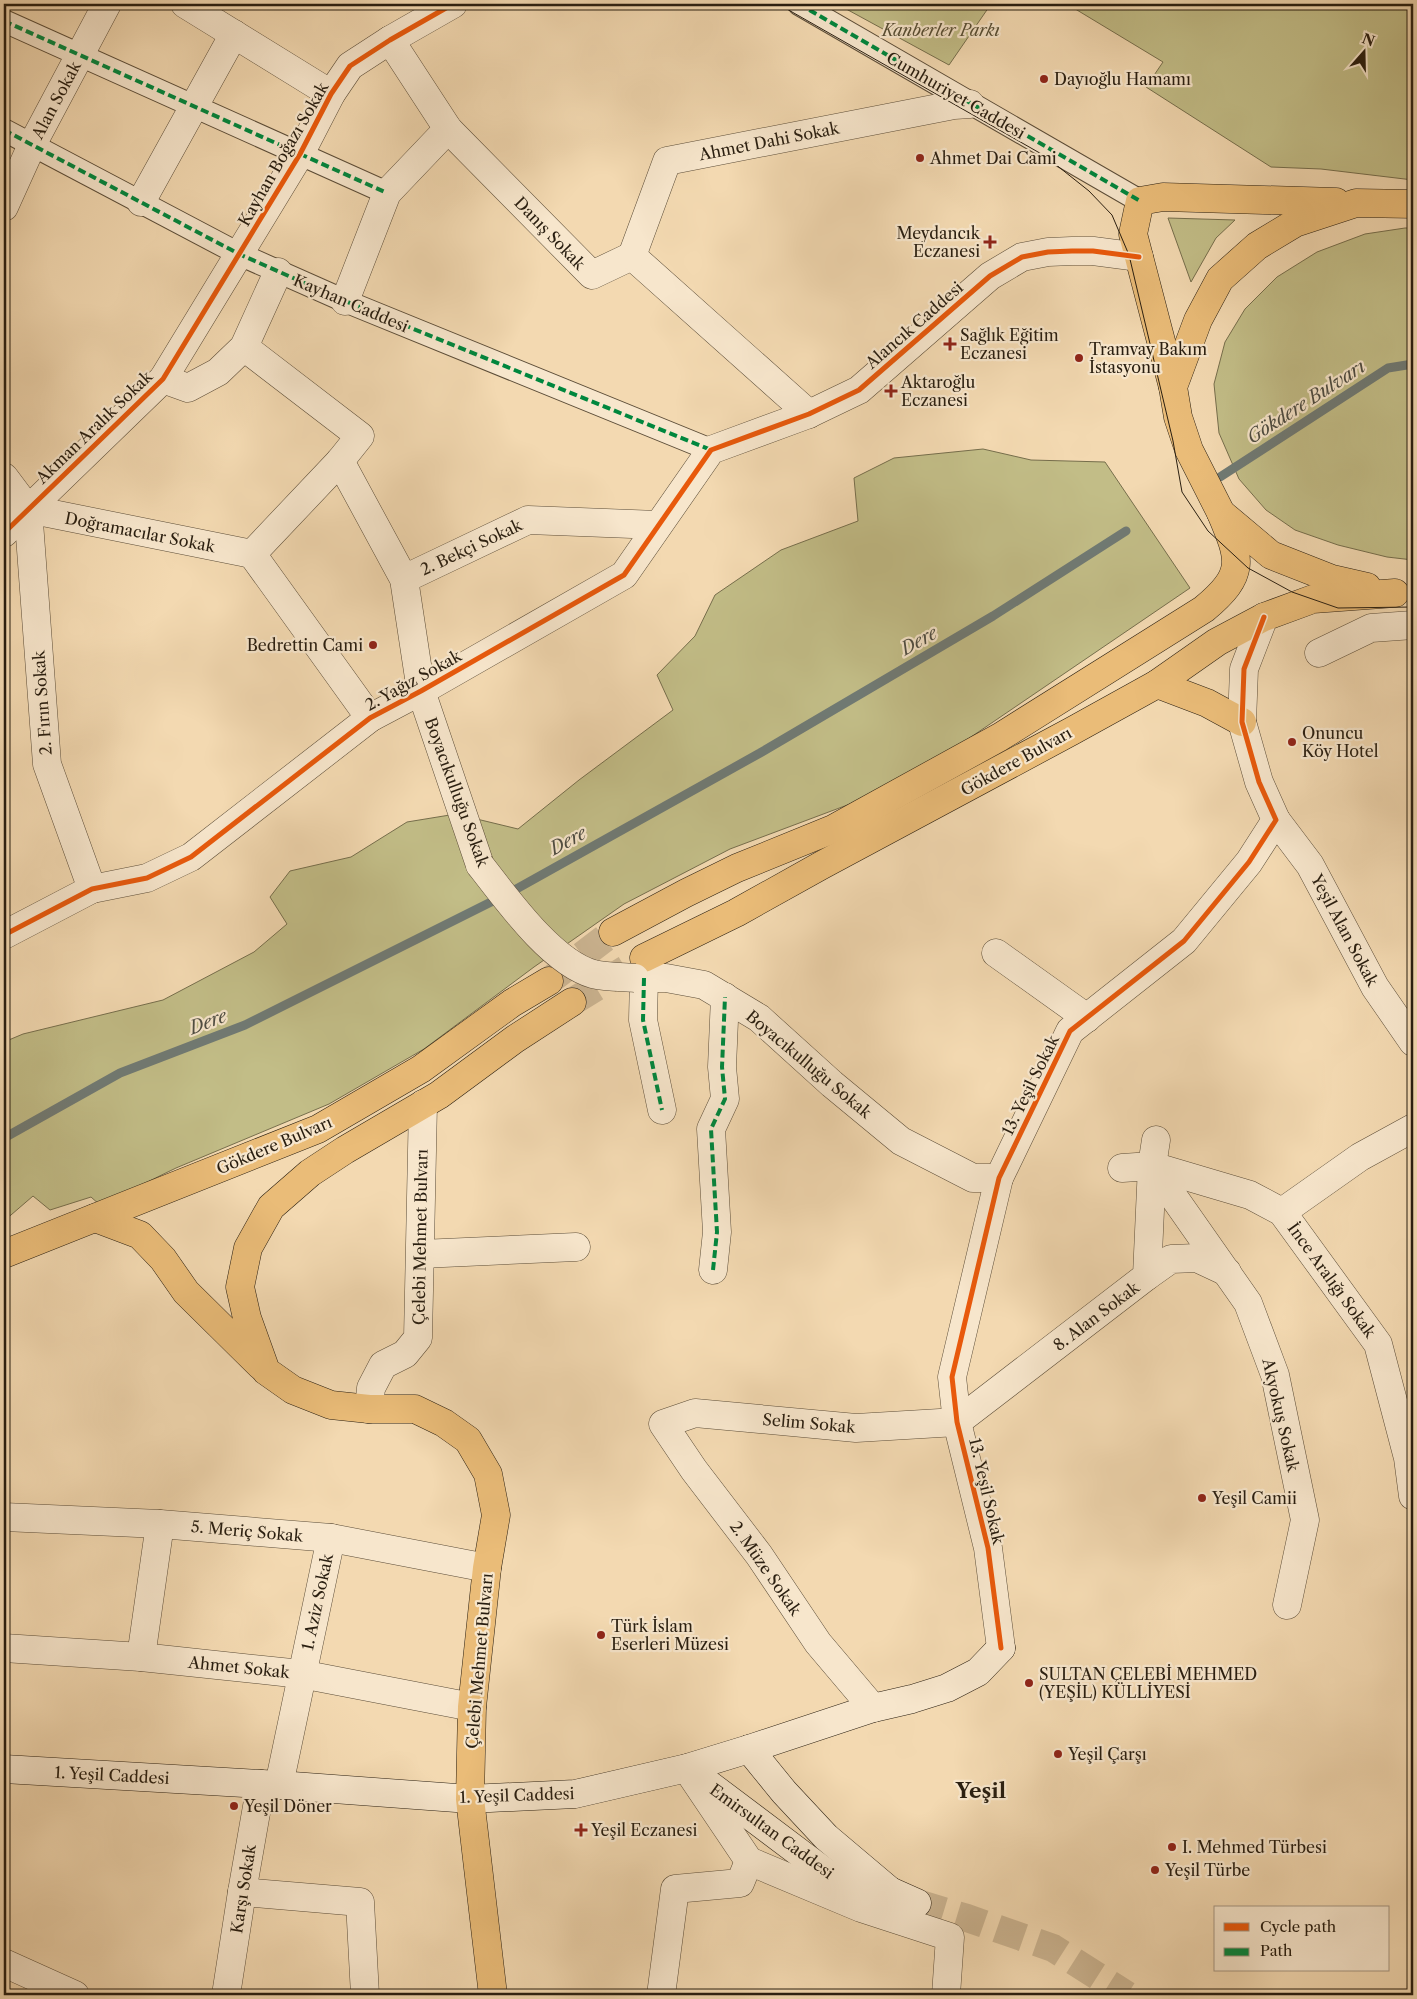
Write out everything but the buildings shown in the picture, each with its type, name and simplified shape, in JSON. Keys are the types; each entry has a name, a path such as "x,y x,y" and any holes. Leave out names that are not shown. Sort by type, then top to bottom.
{"main road":[{"path":"1140,201 1163,197 1413,204"},
{"name":"Gökdere Bulvarı","path":"613,932 686,892 737,868 833,829 1000,738 1204,609 1224,593 1232,581 1236,568 1234,544 1222,513 1189,450 1178,418 1173,387 1133,234 1140,201"},
{"path":"1173,387 1198,320 1220,279 1257,246 1295,223 1356,203"},
{"path":"1222,513 1270,554 1332,579 1404,592"},
{"name":"Gökdere Bulvarı","path":"641,971 736,913 1157,684 1217,642 1264,617 1313,600 1404,592"},
{"path":"1157,684 1207,703 1242,722"},
{"name":"Gökdere Bulvarı","path":"4,1254 318,1129 421,1069 512,1003 549,981"},
{"name":"Gökdere Bulvarı","path":"266,1371 247,1318 240,1287 248,1248 271,1207 310,1173 345,1150 439,1095 515,1040 572,1002"},
{"name":"Çelebi Mehmet Bulvarı","path":"95,1218 140,1235 163,1259 186,1292 266,1371 293,1390 331,1405 369,1409 415,1409 444,1423 468,1440 488,1474 496,1515 487,1568 472,1707 470,1799 493,1995"}],"street":[{"name":"Alan Sokak","path":"4,207 32,145 107,4"},
{"path":"185,4 331,94"},
{"name":"Kayhan Boğazı Sokak","path":"239,254 300,154 331,94 350,66 452,4"},
{"name":"Cumhuriyet Caddesi","path":"798,4 1140,201"},
{"path":"4,20 387,193"},
{"path":"140,202 234,34"},
{"name":"Danış Sokak","path":"390,40 448,129 592,275 632,256"},
{"name":"Ahmet Dahi Sokak","path":"632,256 667,161 954,105 970,104"},
{"path":"345,301 387,193 448,129"},
{"name":"Kayhan Caddesi","path":"4,130 239,254 278,272 711,450"},
{"name":"Alancık Caddesi","path":"711,450 809,414 859,390 990,276 1022,257 1048,252 1079,251 1139,257"},
{"name":"Akman Aralık Sokak","path":"4,533 163,379 239,254"},
{"path":"632,256 809,414"},
{"path":"163,379 188,388 218,372 244,346 278,272"},
{"path":"244,346 360,436 252,554 370,718"},
{"name":"2. Yağız Sokak","path":"4,935 92,889 147,878 191,857 370,718 421,691 624,574 711,450"},
{"name":"Boyacıkulluğu Sokak","path":"340,460 404,579 421,691 480,865 527,925 565,959 592,974 641,971 666,978 704,984 759,1018 832,1084 901,1141 973,1178 999,1178"},
{"path":"4,477 28,510"},
{"name":"Doğramacılar Sokak","path":"28,510 252,554"},
{"name":"2. Fırın Sokak","path":"28,510 47,764 92,889"},
{"name":"2. Bekçi Sokak","path":"404,579 528,520 658,525"},
{"path":"1264,617 1244,669 1242,722 1259,782 1276,820"},
{"path":"1319,653 1371,628 1413,625"},
{"name":"13. Yeşil Sokak","path":"1001,1648 988,1548 957,1422 952,1376 999,1178 1070,1031 1184,942 1249,862 1276,820"},
{"name":"Yeşil Alan Sokak","path":"1276,820 1310,865 1375,987 1413,1042"},
{"path":"996,953 1087,1018"},
{"path":"641,971 643,1020 662,1110"},
{"path":"713,1270 717,1232 711,1129 725,1099 722,1067 725,998"},
{"name":"Çelebi Mehmet Bulvarı","path":"369,1409 371,1388 383,1365 405,1354 418,1338 423,1104"},
{"path":"1122,1168 1154,1153 1250,1195 1282,1212 1360,1157 1413,1128"},
{"name":"Akyokuş Sokak","path":"1154,1153 1248,1303 1275,1375 1305,1520 1287,1605"},
{"name":"8. Alan Sokak","path":"957,1422 1147,1276 1154,1153"},
{"name":"İnce Aralığı Sokak","path":"1282,1212 1378,1344 1410,1459 1413,1496"},
{"path":"421,1254 576,1247"},
{"path":"1147,1276 1171,1259 1197,1258 1227,1272"},
{"name":"Selim Sokak","path":"663,1424 695,1413 856,1428 957,1422"},
{"name":"2. Müze Sokak","path":"663,1424 694,1470 759,1555 818,1643 873,1708"},
{"name":"5. Meriç Sokak","path":"4,1517 160,1524 331,1538 487,1568"},
{"path":"141,1657 160,1524"},
{"name":"1. Aziz Sokak","path":"270,1784 301,1674 331,1538"},
{"name":"Ahmet Sokak","path":"4,1648 141,1657 301,1674 472,1707"},
{"name":"1. Yeşil Caddesi","path":"4,1769 270,1784 470,1799 575,1794 687,1768 749,1750 873,1708 947,1688 978,1672 1001,1648"},
{"name":"Emirsultan Caddesi","path":"749,1750 784,1792 826,1837 890,1890 917,1903"},
{"path":"687,1768 749,1861 861,1908 950,1937 946,1995"},
{"name":"Emirsultan Caddesi","path":"687,1768 834,1878 870,1892 890,1890"},
{"name":"Karşı Sokak","path":"226,1995 242,1892 270,1784"},
{"path":"662,1995 675,1889 740,1883 749,1861"},
{"path":"242,1892 360,1902 365,1995"},
{"path":"4,1963 74,1995"}],"green space":[{"name":"Kanberler Parkı","path":"837,4 991,4 949,65"},
{"path":"1067,4 1413,4 1413,180 1321,169 1271,167 1146,87 1163,62"},
{"path":"1168,218 1235,220 1216,238 1191,282"},
{"path":"1413,228 1413,560 1387,557 1338,545 1295,530 1266,510 1239,479 1219,433 1214,384 1225,342 1245,309 1277,277 1317,252 1365,234"},
{"path":"983,449 1031,460 1105,462 1190,588 946,754 850,804 730,849 624,904 534,967 424,1049 329,1104 176,1168 100,1205 91,1197 50,1210 33,1196 4,1221 4,1042 23,1034 163,1000 254,952 287,924 270,897 290,871 351,857 407,822 456,814 518,829 579,780 673,710 657,675 695,636 715,595 781,550 858,521 854,478 894,458"}],"waterway":[{"name":"Gökdere Bulvarı","path":"1220,477 1388,368 1413,364"},
{"name":"Dere","path":"4,1138 120,1073 245,1025 509,893 760,753 993,616 1126,531"}],"tunnel":[{"path":"549,981 613,932"},
{"path":"572,1002 626,969"},
{"path":"917,1903 1053,1948 1127,1995"}],"tram line":[{"path":"778,4 1045,156 1089,191 1112,215 1129,255 1173,441 1182,492 1208,531 1248,568 1292,592 1338,608 1413,607"}],"marked path":[{"path":"799,4 1140,201"},
{"path":"4,21 387,193"},
{"path":"4,130 239,254 345,301 711,450"},
{"path":"644,978 643,1020 662,1110"},
{"path":"713,1270 717,1232 711,1129 725,1099 722,1067 725,997"}],"cycle path":[{"path":"4,533 163,379 300,154 331,94 350,66 390,40 453,4"},
{"path":"4,935 92,889 147,878 191,857 370,718 624,575 711,450 809,414 859,390 990,276 1022,257 1048,252 1093,251 1139,257"},
{"path":"1001,1648 988,1548 957,1422 952,1377 999,1178 1070,1031 1184,941 1249,862 1276,820 1259,782 1242,722 1244,669 1264,617"}],"place":[{"name":"Dayıoğlu Hamamı","path":"1044,79"},
{"name":"Ahmet Dai Cami","path":"920,158"},
{"name":"Meydancık Eczanesi","path":"990,242"},
{"name":"Sağlık Eğitim Eczanesi","path":"950,344"},
{"name":"Tramvay Bakım İstasyonu","path":"1079,358"},
{"name":"Aktaroğlu Eczanesi","path":"891,391"},
{"name":"Bedrettin Cami","path":"373,645"},
{"name":"Onuncu Köy Hotel","path":"1292,742"},
{"name":"Yeşil Camii","path":"1202,1498"},
{"name":"Türk İslam Eserleri Müzesi","path":"601,1635"},
{"name":"SULTAN ÇELEBİ MEHMED (YEŞİL) KÜLLİYESİ","path":"1029,1683"},
{"name":"Yeşil Çarşı","path":"1058,1754"},
{"name":"Yeşil Döner","path":"234,1806"},
{"name":"Yeşil Eczanesi","path":"581,1830"},
{"name":"I. Mehmed Türbesi","path":"1172,1847"},
{"name":"Yeşil Türbe","path":"1155,1870"}],"district":[{"name":"Yeşil","path":"981,1791"}]}
